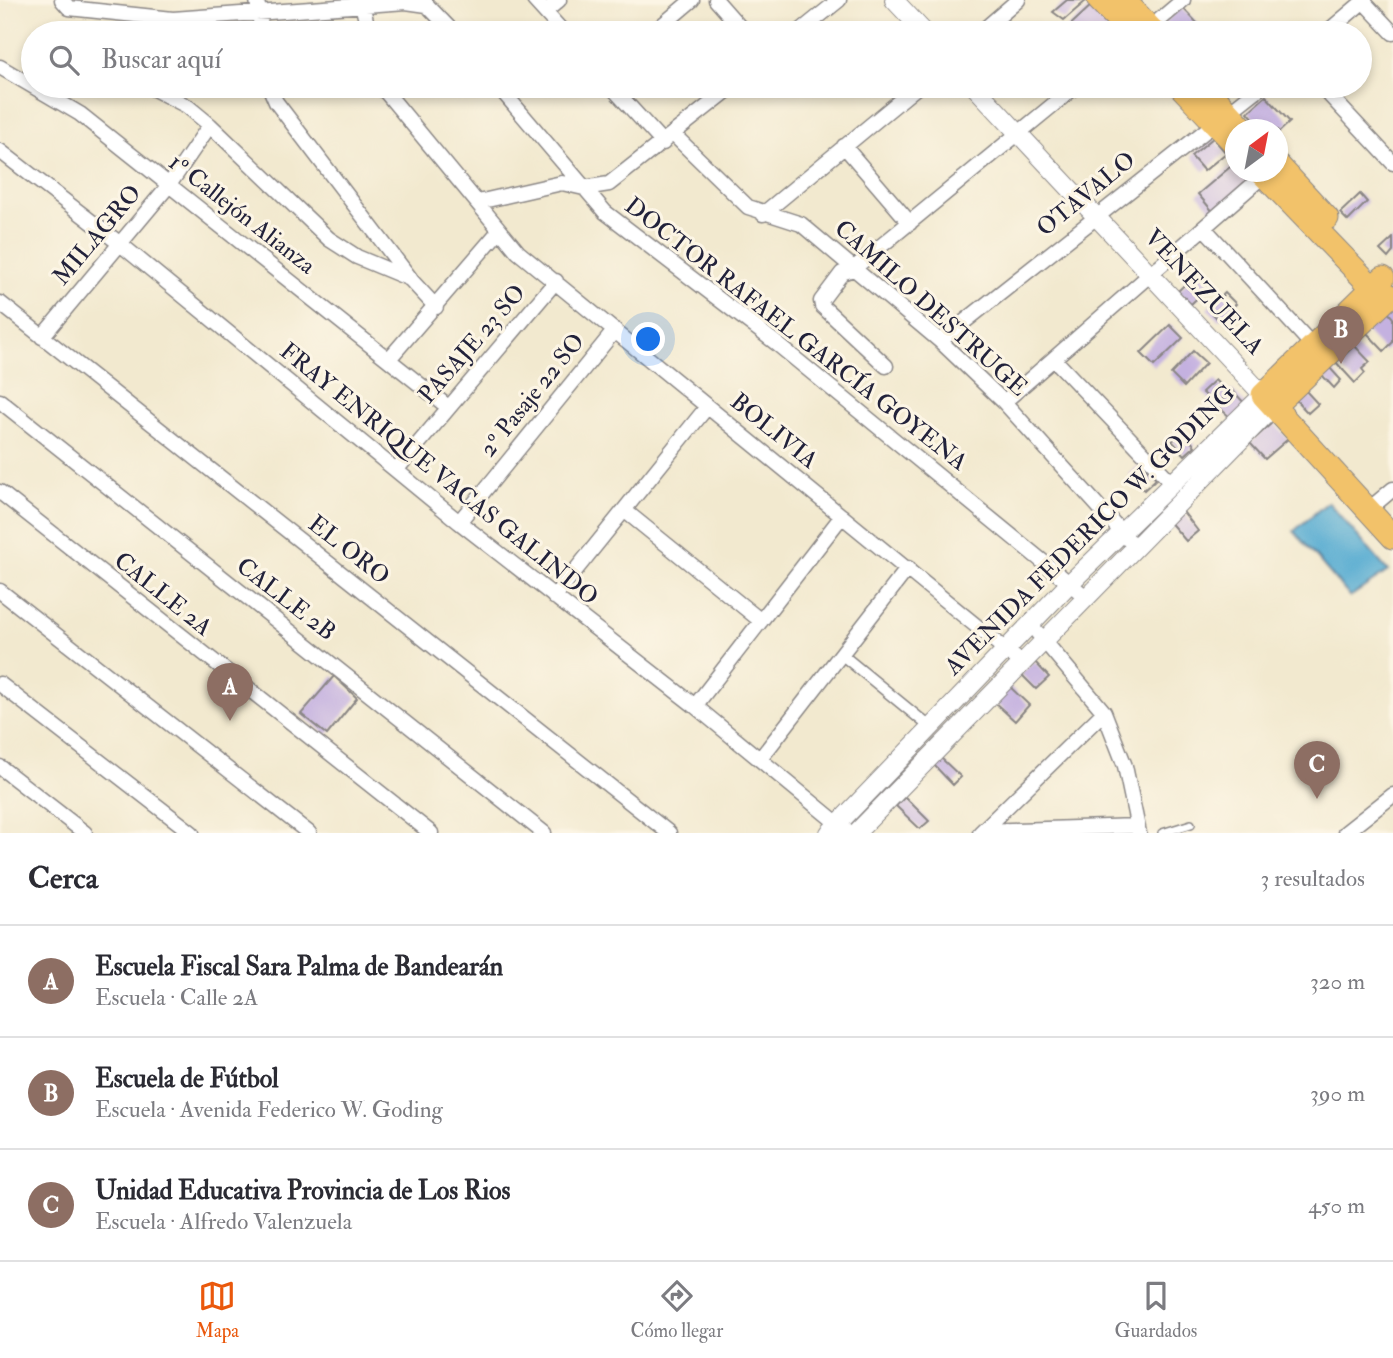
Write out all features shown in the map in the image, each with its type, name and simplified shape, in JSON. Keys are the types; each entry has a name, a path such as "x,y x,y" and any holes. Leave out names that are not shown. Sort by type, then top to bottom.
{"main road":[{"path":"1099,0 1129,21"},
{"path":"1124,0 1137,21"},
{"path":"1196,98 1224,120"},
{"path":"1211,98 1224,120"},
{"path":"1280,182 1386,286"},
{"name":"AVENIDA FEDERICO W. GODING","path":"1269,400 1313,346 1386,286"},
{"name":"AVENIDA FEDERICO W. GODING","path":"1269,400 1386,286"},
{"name":"VENEZUELA","path":"1269,400 1393,537"}],"street":[{"path":"534,0 553,21"},
{"path":"545,12 559,0"},
{"path":"667,21 692,0"},
{"path":"716,0 734,21"},
{"path":"813,21 839,0"},
{"path":"894,0 914,21"},
{"path":"994,21 1018,0"},
{"path":"1157,21 1183,0"},
{"path":"1340,21 1363,1 1393,33"},
{"path":"62,2 173,19 258,7 406,2 427,5 442,21"},
{"path":"362,3 366,21"},
{"name":"1º Callejón Alianza","path":"0,67 21,79"},
{"name":"1º Callejón Alianza","path":"53,98 80,114 448,407"},
{"path":"171,98 187,106 210,125 329,239 357,257 410,279"},
{"path":"274,98 410,279 436,307"},
{"name":"BOLIVIA","path":"391,98 518,252 1023,664"},
{"name":"DOCTOR RAFAEL GARCÍA GOYENA","path":"508,98 605,212 776,343 1086,597"},
{"name":"CAMILO DESTRUGE","path":"624,98 748,206 764,214 801,225 940,341 1004,402 1135,547"},
{"path":"605,212 604,194 609,184 718,98"},
{"path":"764,214 903,98"},
{"name":"VENEZUELA","path":"985,98 1269,400"},
{"path":"886,366 821,306 821,301 842,273 853,269 1061,98"},
{"name":"OTAVALO","path":"940,341 1096,215 1224,120 1249,98"},
{"path":"1332,98 1393,163"},
{"name":"MILAGRO","path":"42,337 169,185 210,125"},
{"path":"844,146 910,223"},
{"name":"FRAY ENRIQUE VACAS GALINDO","path":"0,151 119,243 459,522 695,706 839,829"},
{"path":"1004,402 1256,182"},
{"path":"478,202 562,183 584,188 609,184"},
{"path":"1204,228 1313,346"},
{"path":"389,359 499,232"},
{"name":"PASAJE 23 SO","path":"397,469 556,281"},
{"name":"EL ORO","path":"0,303 669,833"},
{"name":"2º Pasaje 22 SO","path":"459,522 615,330"},
{"path":"1055,359 1172,483"},
{"name":"AVENIDA FEDERICO W. GODING","path":"839,829 930,727 1070,583 1172,483 1269,400"},
{"name":"AVENIDA FEDERICO W. GODING","path":"856,833 1135,547 1269,400"},
{"name":"CALLE 2B","path":"0,401 544,833"},
{"path":"554,597 707,407"},
{"path":"1368,510 1393,489"},
{"name":"CALLE 2A","path":"0,492 431,833"},
{"path":"624,510 761,621"},
{"path":"695,706 842,516"},
{"path":"760,760 908,568"},
{"path":"0,591 309,833"},
{"path":"981,832 1138,829 1125,766 1104,712 1031,625"},
{"path":"841,654 930,727"},
{"path":"0,684 192,833"},
{"path":"981,832 1104,712"},
{"path":"0,767 85,833"},
{"path":"1345,833 1393,795"}],"lane":[{"path":"1106,0 1131,21"},
{"path":"1115,0 1134,21"},
{"path":"1199,98 1224,120"},
{"path":"1205,98 1224,120"},
{"path":"1281,182 1330,229"},
{"path":"1162,833 1191,824"}],"water":[{"path":"1328,502 1388,571 1350,597 1294,531"}],"building":[{"path":"1067,0 1087,0 1064,20 1053,12"},
{"path":"1093,4 1109,21 1075,21"},
{"path":"1182,7 1195,21 1166,21"},
{"path":"1264,98 1268,98 1287,119 1254,119 1248,112"},
{"path":"1213,138 1225,152 1204,171 1191,156"},
{"path":"1225,171 1225,182 1250,182 1214,213 1198,194"},
{"path":"1360,194 1367,202 1348,221 1340,213"},
{"path":"1393,238 1393,252 1388,258 1380,250"},
{"path":"1198,272 1211,285 1191,304 1178,291"},
{"path":"1225,293 1236,304 1219,320 1208,309"},
{"path":"1387,311 1393,318 1393,342 1384,351 1365,331"},
{"path":"1170,325 1183,338 1154,366 1141,353"},
{"path":"1352,343 1370,362 1362,369 1365,373 1355,383 1334,360"},
{"path":"1193,351 1206,363 1184,387 1171,374"},
{"path":"1329,367 1341,380 1334,388 1321,374"},
{"path":"1215,380 1227,393 1221,401 1232,390 1248,407 1233,420 1202,392"},
{"path":"1305,390 1318,404 1308,413 1295,399"},
{"path":"1273,422 1288,439 1265,459 1250,443"},
{"path":"1183,432 1195,446 1185,455 1172,441"},
{"path":"1142,463 1156,479 1144,490 1129,474"},
{"path":"1181,509 1198,531 1186,541 1168,520"},
{"path":"1034,661 1049,677 1036,689 1021,674"},
{"path":"334,676 357,698 327,735 301,714"},
{"path":"1008,685 1029,705 1015,721 993,701"},
{"path":"941,758 961,777 953,785 934,765"},
{"path":"905,797 929,821 920,829 896,806"}],"place":[{"name":"Escuela de Fútbol","path":"1341,364"},
{"name":"Escuela Fiscal Sara Palma de Bandearán","path":"230,721"},
{"name":"Unidad Educativa Provincia de Los Rios","path":"1317,799"}]}
